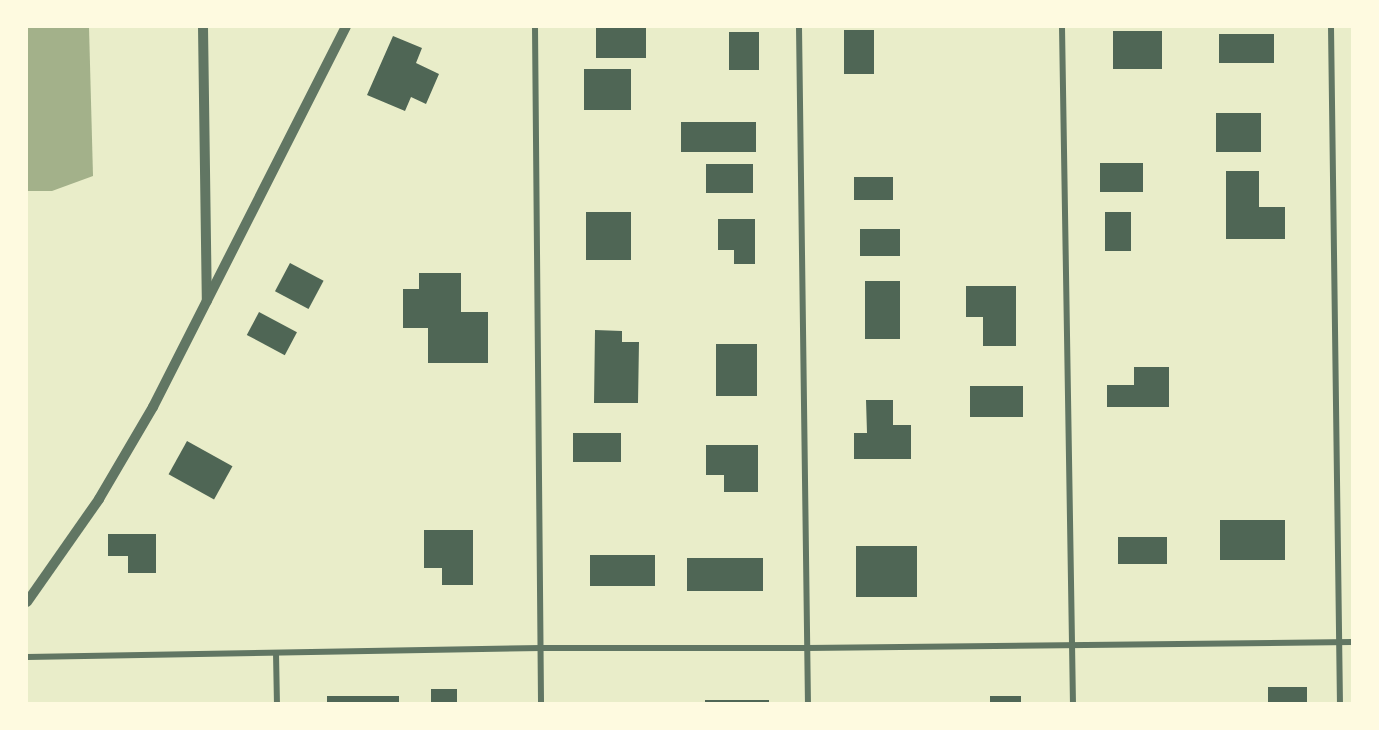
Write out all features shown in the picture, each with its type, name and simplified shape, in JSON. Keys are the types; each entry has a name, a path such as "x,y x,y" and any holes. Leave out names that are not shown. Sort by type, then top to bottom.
{"street":[{"path":"203,27 207,304"},
{"path":"27,602 99,499 153,407 346,27"},
{"path":"534,27 541,703"},
{"path":"799,27 808,703"},
{"path":"1062,27 1073,703"},
{"path":"1331,27 1340,703"},
{"path":"27,657 541,648 807,648 1352,642"},
{"path":"276,653 277,703"}],"shaded area":[{"path":"27,27 89,27 93,176 52,191 27,191"}],"building":[{"path":"596,27 646,27 646,58 596,58"},
{"path":"844,30 874,30 874,74 844,74"},
{"path":"1113,31 1162,31 1162,69 1113,69"},
{"path":"729,32 759,32 759,70 729,70"},
{"path":"1219,34 1274,34 1274,63 1219,63"},
{"path":"393,36 422,48 416,63 439,74 426,104 411,97 405,111 367,95"},
{"path":"584,69 631,69 631,110 584,110"},
{"path":"1216,113 1261,113 1261,152 1216,152"},
{"path":"681,122 756,122 756,152 681,152"},
{"path":"1100,163 1143,163 1143,192 1100,192"},
{"path":"706,164 753,164 753,193 706,193"},
{"path":"1226,171 1259,171 1259,207 1285,207 1285,239 1226,239"},
{"path":"854,177 893,177 893,200 854,200"},
{"path":"586,212 631,212 631,260 586,260"},
{"path":"1105,212 1131,212 1131,251 1105,251"},
{"path":"718,219 755,219 755,264 734,264 734,250 718,250"},
{"path":"860,229 900,229 900,256 860,256"},
{"path":"290,263 324,281 309,309 275,291"},
{"path":"419,273 461,273 461,312 488,312 488,363 428,363 428,328 403,328 403,289 419,289"},
{"path":"865,281 900,281 900,339 865,339"},
{"path":"966,286 1016,286 1016,346 983,346 983,317 966,317"},
{"path":"259,312 297,332 285,355 247,335"},
{"path":"595,330 622,331 622,342 639,342 638,403 594,403"},
{"path":"716,344 757,344 757,396 716,396"},
{"path":"1134,367 1169,367 1169,407 1107,407 1107,385 1134,385"},
{"path":"970,386 1023,386 1023,417 970,417"},
{"path":"866,400 893,400 893,425 911,425 911,459 854,459 854,433 867,433"},
{"path":"573,433 621,433 621,462 573,462"},
{"path":"187,441 232,466 214,499 169,474"},
{"path":"706,445 758,445 758,492 724,492 724,475 706,475"},
{"path":"1220,520 1285,520 1285,560 1220,560"},
{"path":"424,530 473,530 473,585 442,585 442,568 424,568"},
{"path":"108,534 156,534 156,573 128,573 128,556 108,556"},
{"path":"1118,537 1167,537 1167,564 1118,564"},
{"path":"856,546 917,546 917,597 856,597"},
{"path":"590,555 655,555 655,586 590,586"},
{"path":"687,558 763,558 763,591 687,591"},
{"path":"1268,687 1307,687 1307,703 1268,703"},
{"path":"431,689 457,689 457,703 431,703"},
{"path":"327,696 399,696 399,703 327,703"},
{"path":"990,696 1021,696 1021,703 990,703"},
{"path":"705,700 769,700 769,703 705,703"}]}
